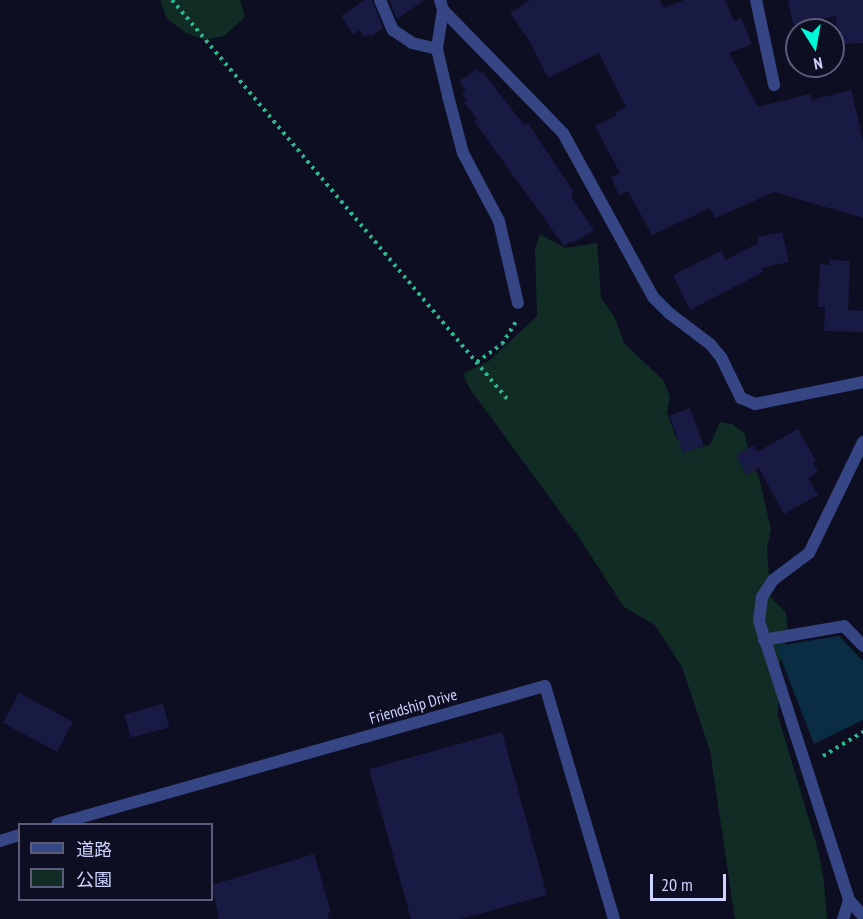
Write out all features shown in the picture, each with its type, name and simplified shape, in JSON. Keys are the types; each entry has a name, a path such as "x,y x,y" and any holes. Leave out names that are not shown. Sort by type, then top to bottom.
{"street":[{"path":"380,0 393,30 412,43 438,49"},
{"path":"756,0 774,85"},
{"path":"441,5 438,49 463,153 499,221 518,303"},
{"path":"441,5 563,133 653,297 669,313 710,344 721,357 741,398 755,404 863,382"},
{"path":"863,442 810,553 773,580 762,597 759,621 849,900 863,916"},
{"path":"764,640 844,626 863,646"},
{"name":"Friendship Drive","path":"64,823 545,686 614,919"},
{"path":"0,841 18,836"},
{"path":"843,919 849,900"}],"path":[{"path":"172,0 509,401"},
{"path":"477,362 502,344 510,333 517,321 518,303"},
{"path":"805,766 863,732"}],"green space":[{"path":"160,0 240,0 245,17 224,36 205,40 186,33 167,19"},
{"path":"540,234 565,248 597,243 601,298 614,316 624,343 664,381 670,397 667,413 676,437 685,451 710,445 720,422 732,424 745,434 750,460 759,477 771,529 767,549 771,598 786,612 788,635 779,666 778,716 819,853 827,919 735,919 710,751 682,667 655,625 624,607 580,539 470,389 463,374 489,361 537,316 535,249"}],"water":[{"path":"839,636 863,661 863,720 814,744 776,646"}],"building":[{"path":"365,0 372,0 383,28 370,37 369,34 364,37 360,30 353,34 341,16"},
{"path":"389,0 425,0 397,19"},
{"path":"530,0 659,0 664,8 684,0 725,0 734,21 741,18 752,44 729,53 758,107 810,94 812,100 851,90 863,140 863,218 774,192 715,218 710,208 652,235 628,191 619,195 611,177 620,173 595,126 617,115 615,113 626,107 599,53 548,78 529,40 510,13"},
{"path":"788,0 863,0 863,43 845,44 845,18 836,18 836,16 792,18"},
{"path":"477,69 480,74 483,72 524,125 528,123 574,192 571,194 574,201 594,230 564,246 474,121 477,119 464,102 467,101 462,94 466,91 459,81"},
{"path":"782,232 789,262 762,268 763,272 690,310 673,275 721,251 726,260 758,243 757,237"},
{"path":"829,260 850,261 848,310 863,311 863,332 824,331 825,307 818,307 820,264 829,265"},
{"path":"690,408 704,446 683,453 669,416"},
{"path":"798,429 816,461 813,463 818,472 808,478 818,495 784,514 759,468 747,475 736,455 754,445 757,452"},
{"path":"19,693 73,722 57,752 3,723"},
{"path":"163,704 169,727 131,738 124,714"},
{"path":"502,732 547,895 461,919 411,919 369,769"},
{"path":"314,854 331,912 327,913 329,919 219,919 213,885"}]}
